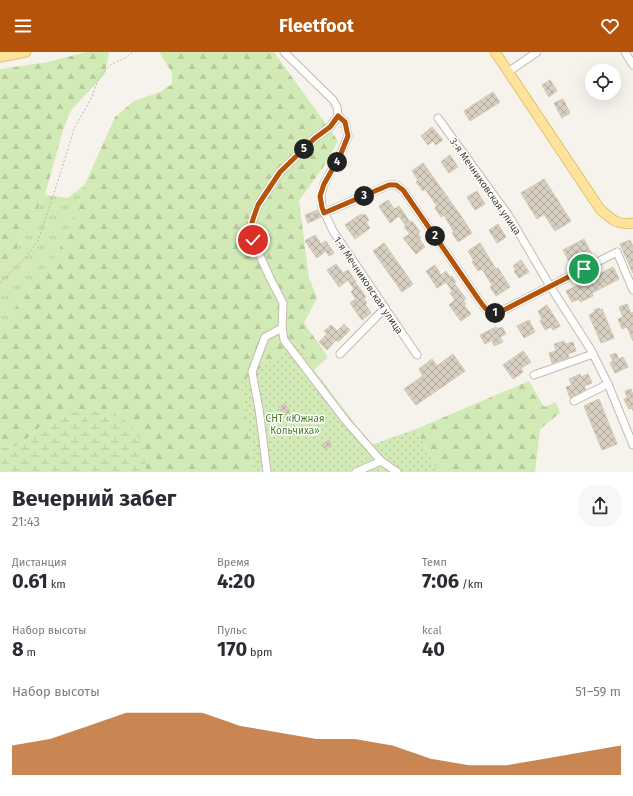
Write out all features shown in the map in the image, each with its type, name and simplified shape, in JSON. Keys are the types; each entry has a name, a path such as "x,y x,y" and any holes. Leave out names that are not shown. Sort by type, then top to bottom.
{"main road":[{"path":"0,57 26,52"},
{"path":"495,52 600,209 612,220 626,224 633,224"}],"street":[{"name":"1-я Мечниковская улица","path":"284,52 334,100 337,107 338,116 345,122 348,136 340,156 324,184 320,196 324,213 333,231 417,354"},
{"path":"508,72 537,52"},
{"path":"625,52 633,65"},
{"path":"338,116 330,127 315,138 280,172 258,205 252,222 253,240 283,303 282,328 284,340 346,421 380,461 398,472"},
{"name":"3-я Мечниковская улица","path":"438,118 509,216 550,286 593,354 608,384 633,445"},
{"path":"324,213 389,185 396,185 403,190 479,300 489,312 500,312 617,252 633,290"},
{"path":"340,354 385,308"},
{"path":"267,472 259,409 252,372 265,337 282,328"},
{"path":"534,375 593,354"},
{"path":"574,401 608,384"},
{"path":"356,472 380,461"}],"path":[{"path":"0,283 25,258 38,241 74,129 92,97 99,77 112,64 126,58 134,52"}],"green space":[{"path":"86,52 109,52 105,74 71,110 63,130 45,195 11,259 0,273 0,69 48,62"},
{"path":"159,52 274,52 338,141 326,163 299,201 309,278 317,298 304,323 328,357 314,370 298,342 241,382 254,472 146,472 142,444 39,427 23,442 14,447 0,448 0,329 53,262 68,231 85,184 115,117 134,101 160,92 172,84 172,73"},
{"path":"85,184 68,231 53,262 0,329 0,273 11,259 45,195 68,198"},
{"name":"СНТ «Южная Кольчиха»","path":"298,342 314,370 371,445 416,429 438,472 254,472 241,382"},
{"path":"529,381 544,407 556,402 560,413 540,429 535,472 438,472 416,429"},
{"path":"88,411 103,412 117,416 128,423 142,444 146,472 0,472 0,448 14,447 23,442 39,427 61,415"}],"building":[{"path":"550,80 557,91 549,97 542,85"},
{"path":"493,92 500,102 470,121 464,111"},
{"path":"563,99 570,113 562,118 554,103"},
{"path":"432,127 443,140 436,145 433,141 428,145 421,136"},
{"path":"450,155 458,167 449,173 441,162"},
{"path":"423,163 472,233 458,242 444,215 441,217 435,208 437,206 425,189 423,191 416,182 418,180 412,171"},
{"path":"544,179 571,221 555,231 544,214 537,219 521,193"},
{"path":"477,191 485,204 475,210 467,197"},
{"path":"388,200 394,209 399,206 410,222 412,221 420,232 418,234 421,238 419,239 425,247 416,254 403,238 410,234 404,227 406,226 399,216 390,223 379,206"},
{"path":"318,210 321,217 308,223 305,215"},
{"path":"361,214 362,216 365,214 369,220 366,222 370,228 355,239 345,225"},
{"path":"498,224 506,237 497,243 489,230"},
{"path":"315,235 321,244 326,241 334,253 329,256 326,251 317,258 305,241"},
{"path":"584,239 593,257 572,267 563,250"},
{"path":"630,240 633,246 633,273 620,244"},
{"path":"384,243 413,284 402,292 373,251"},
{"path":"480,243 496,269 498,268 510,287 496,296 490,287 492,285 482,269 478,271 472,262 474,261 468,251"},
{"path":"521,260 529,272 519,278 514,271 516,270 513,266"},
{"path":"336,264 343,273 348,270 366,297 364,299 367,303 365,304 371,313 362,320 350,303 356,299 351,292 354,289 348,280 339,287 327,270"},
{"path":"435,265 441,275 446,271 450,277 452,276 456,282 454,283 466,299 463,300 466,304 464,305 471,314 461,321 449,305 455,300 450,293 452,291 446,282 437,288 426,271"},
{"path":"613,267 619,279 592,293 593,296 580,302 579,299 572,302 566,291"},
{"path":"627,304 631,313 633,312 633,341 627,327 622,329 618,319 623,317 619,307"},
{"path":"547,305 560,326 553,330 551,327 545,330 540,321 542,319 538,311"},
{"path":"599,308 600,310 602,309 614,338 601,343 589,315 595,312 594,310"},
{"path":"529,320 535,332 524,338 517,326"},
{"path":"344,324 350,330 338,342 336,340 327,350 319,342 327,334 324,331 331,325 337,331"},
{"path":"496,327 497,329 502,327 506,334 500,337 503,342 494,346 492,340 485,344 480,335"},
{"path":"564,341 565,344 573,342 576,351 568,354 569,357 552,363 549,353 556,351 554,344"},
{"path":"523,351 531,362 521,368 523,372 513,379 503,365"},
{"path":"616,353 619,359 623,357 628,367 615,373 610,363 613,361 610,355"},
{"path":"453,354 465,371 416,405 404,389 423,376 419,369 432,359 437,366"},
{"path":"580,374 581,377 588,374 592,383 584,386 586,390 570,398 566,387 572,385 569,379"},
{"path":"631,389 633,395 633,411 632,408 629,409 624,399 627,398 625,391"},
{"path":"599,399 617,444 602,450 584,406"},
{"path":"285,403 290,412 284,416 279,407"},
{"path":"329,440 332,446 325,450 322,444"}],"route":[{"path":"253,240 252,222 258,205 280,172 315,138 330,127 338,116 345,122 348,136 340,156 324,184 320,196 324,213 389,185 396,185 403,190 479,300 489,312 500,312 584,269"}]}
